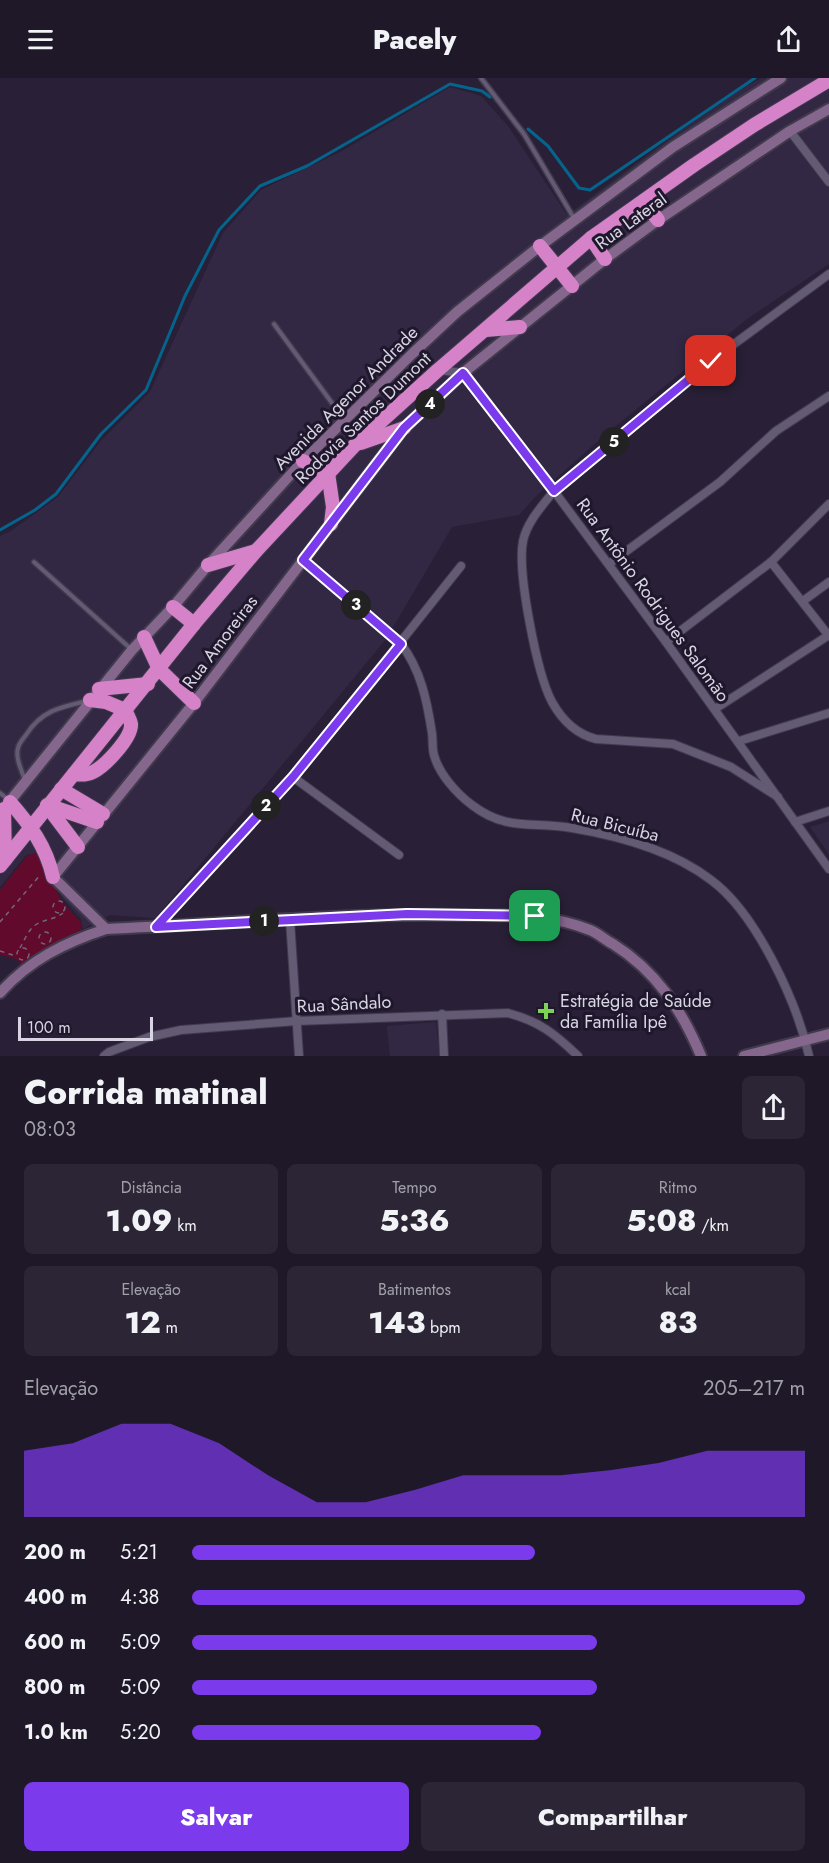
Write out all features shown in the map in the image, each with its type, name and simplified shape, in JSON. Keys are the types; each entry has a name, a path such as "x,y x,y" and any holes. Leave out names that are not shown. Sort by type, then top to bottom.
{"highway":[{"name":"Rodovia Santos Dumont","path":"125,710 255,552 354,446 438,370 591,238 754,125 829,80"},
{"path":"644,201 658,220"},
{"path":"591,238 605,259"},
{"path":"540,246 572,286"},
{"path":"486,330 520,327"},
{"path":"354,446 404,428"},
{"path":"303,461 328,473 333,507 331,524"},
{"path":"208,565 255,552"},
{"path":"173,607 194,624"},
{"path":"144,637 159,669 194,703"},
{"path":"94,695 148,684"},
{"path":"2,863 74,774 94,771 124,743 130,732 131,724 125,710 94,695"},
{"path":"61,789 100,818"},
{"path":"3,804 31,827 43,846 52,871"},
{"path":"2,863 3,804"},
{"path":"47,805 100,818"},
{"path":"47,805 78,847"}],"street":[{"name":"Avenida Agenor Andrade","path":"3,804 132,650 303,461 457,312 540,246 673,147 782,78"},
{"name":"Rua Lateral","path":"463,373 605,259 658,220 790,131 829,109"},
{"path":"790,131 829,182"},
{"path":"778,797 731,767 673,744 608,741 586,736 575,730 551,700 544,680 528,615 522,555 525,533 554,491 711,361 829,274"},
{"path":"438,370 463,373"},
{"name":"Rua Antônio Rodrigues Salomão","path":"463,373 609,564 739,741 829,869"},
{"name":"Rua Amoreiras","path":"52,871 78,847 194,703 404,428 463,373"},
{"path":"609,564 720,482 776,431 829,396"},
{"path":"666,642 771,562 829,504"},
{"name":"Rua Bicuíba","path":"303,560 401,644 413,661 424,689 434,754 445,775 461,796 484,814 509,823 571,827 662,851 712,880 735,902 765,949 792,1003 809,1056"},
{"path":"715,709 829,635 771,562"},
{"path":"156,927 293,777 462,566"},
{"path":"803,601 829,582"},
{"path":"739,741 829,713"},
{"path":"293,777 399,855"},
{"path":"795,822 829,811"},
{"path":"52,871 106,929"},
{"path":"0,993 18,975 54,950 78,938 106,929 407,914 535,916 581,927 625,952 662,986 676,1006 701,1056"},
{"path":"290,920 299,1056"},
{"name":"Rua Sândalo","path":"104,1056 149,1037 181,1030 297,1021 508,1013 529,1018 558,1036 578,1056"},
{"path":"442,1014 444,1056"},
{"path":"744,1056 829,1034"}],"lane":[{"path":"481,78 524,134 575,221"},
{"path":"274,324 344,419"},
{"path":"34,562 132,650"},
{"path":"25,780 18,747 38,718 94,695"}],"path":[{"path":"0,922 52,871"},
{"path":"18,956 17,953 32,927 56,918 63,912 65,910 65,904 57,901 53,906 54,910 59,913 63,912"},
{"path":"49,933 50,942 46,944 40,942 40,934 49,933"},
{"path":"0,951 18,956 24,961 30,956 28,950 21,948"}],"shaded area":[{"path":"761,78 829,78 829,264 747,319 606,434 536,496 519,515 452,527 386,639 156,918 110,915 83,929 81,919 63,899 39,853 26,855 0,887 0,536 11,531 58,497 100,442 150,392 223,233 261,190 342,151 450,87 481,96 508,126 567,215 669,139"},
{"path":"829,821 829,854 810,827"},
{"path":"39,854 61,900 82,924 81,930 25,968 16,959 0,955 0,890 27,856"},
{"path":"436,1022 439,1056 390,1056 387,1026"}],"waterway":[{"path":"528,129 548,146 579,188 590,190 755,78"},
{"path":"0,530 35,510 56,494 101,434 146,390 185,296 219,230 260,186 307,166 450,84 482,91 490,97"}],"place":[{"name":"Estratégia de Saúde da Família Ipê","path":"546,1011"}],"route":[{"path":"535,916 407,914 156,927 293,777 401,644 303,560 404,428 463,373 554,491 711,361"}]}
